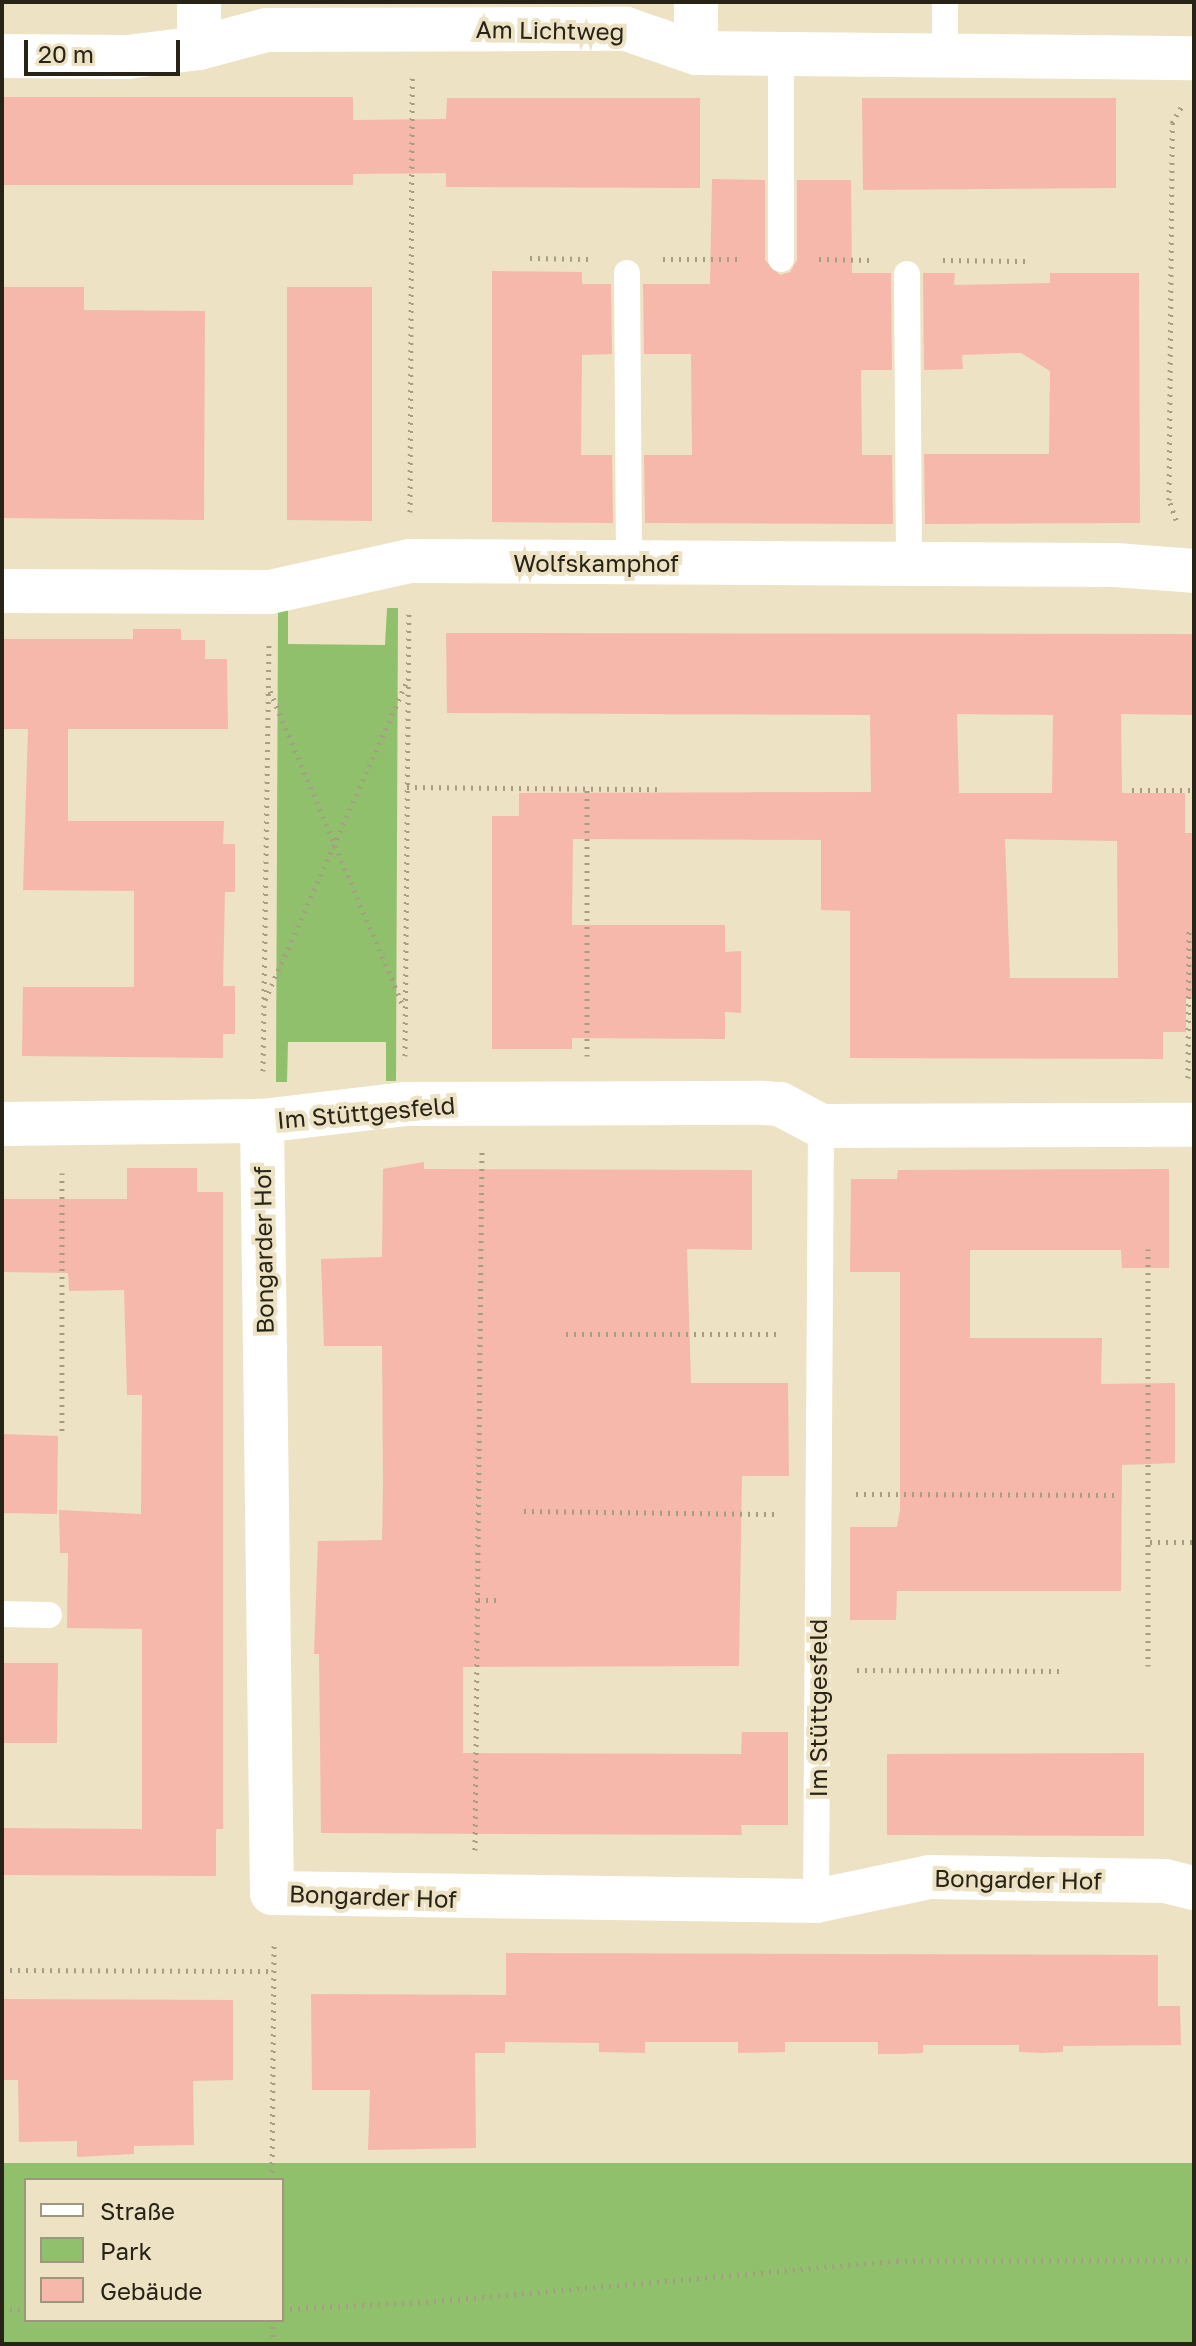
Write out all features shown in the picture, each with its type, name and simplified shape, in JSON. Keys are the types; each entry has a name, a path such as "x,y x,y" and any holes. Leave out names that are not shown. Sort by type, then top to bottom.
{"street":[{"path":"199,2 199,48"},
{"path":"696,2 696,53"},
{"name":"Am Lichtweg","path":"2,56 127,57 199,48 266,30 626,29 696,53 1194,58"},
{"name":"Wolfskamphof","path":"2,591 270,592 410,561 1193,568"},
{"name":"Im Stüttgesfeld","path":"2,1124 62,1124 262,1102 780,1104 821,1126 1191,1125"},
{"name":"Bongarder Hof","path":"262,1102 272,1893 816,1901 930,1877 1165,1881 1194,1888"}],"lane":[{"path":"945,2 945,55"},
{"path":"781,53 781,259"},
{"path":"627,273 629,563"},
{"path":"907,274 909,564"},
{"name":"Im Stüttgesfeld","path":"816,1901 821,1126"},
{"path":"2,1614 49,1615"}],"path":[{"path":"404,1065 410,561 411,29"},
{"path":"1169,500 1172,123"},
{"path":"262,1102 270,592"},
{"path":"264,1003 337,846 408,680"},
{"path":"268,686 405,1011"},
{"path":"407,787 661,789"},
{"path":"587,789 587,1104"},
{"path":"1132,790 1194,790"},
{"path":"1189,931 1191,1125"},
{"path":"475,1863 482,1104"},
{"path":"62,1124 62,1435"},
{"path":"1148,1249 1148,1666"},
{"path":"566,1334 820,1334"},
{"path":"524,1511 1117,1495"},
{"path":"1150,1542 1194,1542"},
{"path":"478,1600 497,1600"},
{"path":"818,1670 1060,1671"},
{"path":"272,2178 274,1934"},
{"path":"2,1970 273,1971"},
{"path":"284,2309 426,2302 897,2261 1194,2260"},
{"path":"2,2309 24,2310"},
{"path":"273,2322 273,2344"}],"green space":[{"path":"387,608 398,608 396,1081 386,1081 386,1042 288,1042 287,1082 276,1082 278,609 288,609 288,644 385,645"},
{"path":"2,2163 1194,2163 1194,2344 2,2344"}],"building":[{"path":"2,97 353,97 353,120 446,119 447,98 700,98 700,188 446,187 446,173 353,174 353,185 2,185"},
{"path":"862,98 1116,98 1116,188 863,190"},
{"path":"712,179 765,180 765,260 780,275 790,272 797,260 797,180 851,180 852,273 891,273 892,370 861,370 862,455 892,455 893,524 645,523 644,455 692,455 691,354 644,354 643,284 710,284"},
{"path":"492,271 582,272 582,284 611,284 612,354 582,355 581,455 612,455 613,523 492,522"},
{"path":"923,273 955,273 954,285 1050,283 1050,273 1139,273 1140,523 925,524 924,454 1049,454 1050,371 1021,353 962,355 963,369 924,370"},
{"path":"2,287 84,287 84,310 205,311 204,520 2,518"},
{"path":"287,287 372,287 372,521 287,520"},
{"path":"133,629 181,629 181,640 205,640 205,659 227,659 228,729 68,729 68,821 224,821 223,844 235,844 235,892 225,892 223,986 235,986 235,1034 223,1034 223,1058 22,1056 23,987 134,987 134,891 23,890 28,729 2,729 2,639 133,639"},
{"path":"446,633 1194,634 1194,715 1121,714 1122,793 1185,793 1185,833 1194,833 1194,999 1186,999 1186,1032 1163,1032 1163,1059 850,1058 850,911 821,910 821,840 573,839 572,925 725,925 725,952 741,951 741,1013 725,1012 725,1039 572,1038 572,1049 492,1049 492,816 519,816 519,793 871,792 870,715 447,713","holes":["957,714 1053,715 1052,793 959,793","1005,839 1117,841 1118,978 1010,978"]},
{"path":"424,1162 424,1169 752,1170 752,1250 687,1249 691,1383 788,1383 789,1476 742,1476 739,1666 463,1667 463,1753 741,1754 742,1732 788,1732 788,1825 741,1825 742,1835 321,1833 319,1654 314,1654 318,1541 382,1540 383,1484 382,1346 324,1346 321,1259 382,1257 383,1169"},
{"path":"127,1168 197,1168 197,1192 223,1192 223,1829 216,1829 216,1876 2,1875 2,1828 142,1829 142,1629 67,1628 68,1553 60,1553 59,1510 141,1514 142,1395 127,1395 124,1290 69,1291 68,1273 2,1272 2,1199 127,1199"},
{"path":"1169,1169 1169,1268 1122,1268 1121,1250 970,1250 970,1338 1102,1338 1101,1384 1175,1383 1175,1463 1122,1465 1121,1591 897,1591 896,1620 850,1620 850,1527 897,1527 900,1510 900,1272 850,1272 851,1179 897,1179 898,1170"},
{"path":"2,1434 58,1436 57,1514 2,1513"},
{"path":"2,1663 58,1663 57,1743 2,1743"},
{"path":"1144,1753 1144,1836 887,1835 887,1754"},
{"path":"506,1953 1158,1955 1158,2006 1180,2006 1181,2045 1063,2046 1063,2052 1041,2053 1019,2052 1019,2045 923,2045 923,2053 878,2054 878,2042 785,2042 785,2052 738,2053 738,2042 645,2042 645,2053 599,2052 599,2043 505,2042 505,2053 475,2053 476,2148 368,2150 370,2090 312,2090 311,1994 506,1995"},
{"path":"2,1999 233,2000 233,2080 193,2081 194,2145 134,2146 134,2154 77,2157 77,2141 19,2142 18,2080 2,2080"}]}
